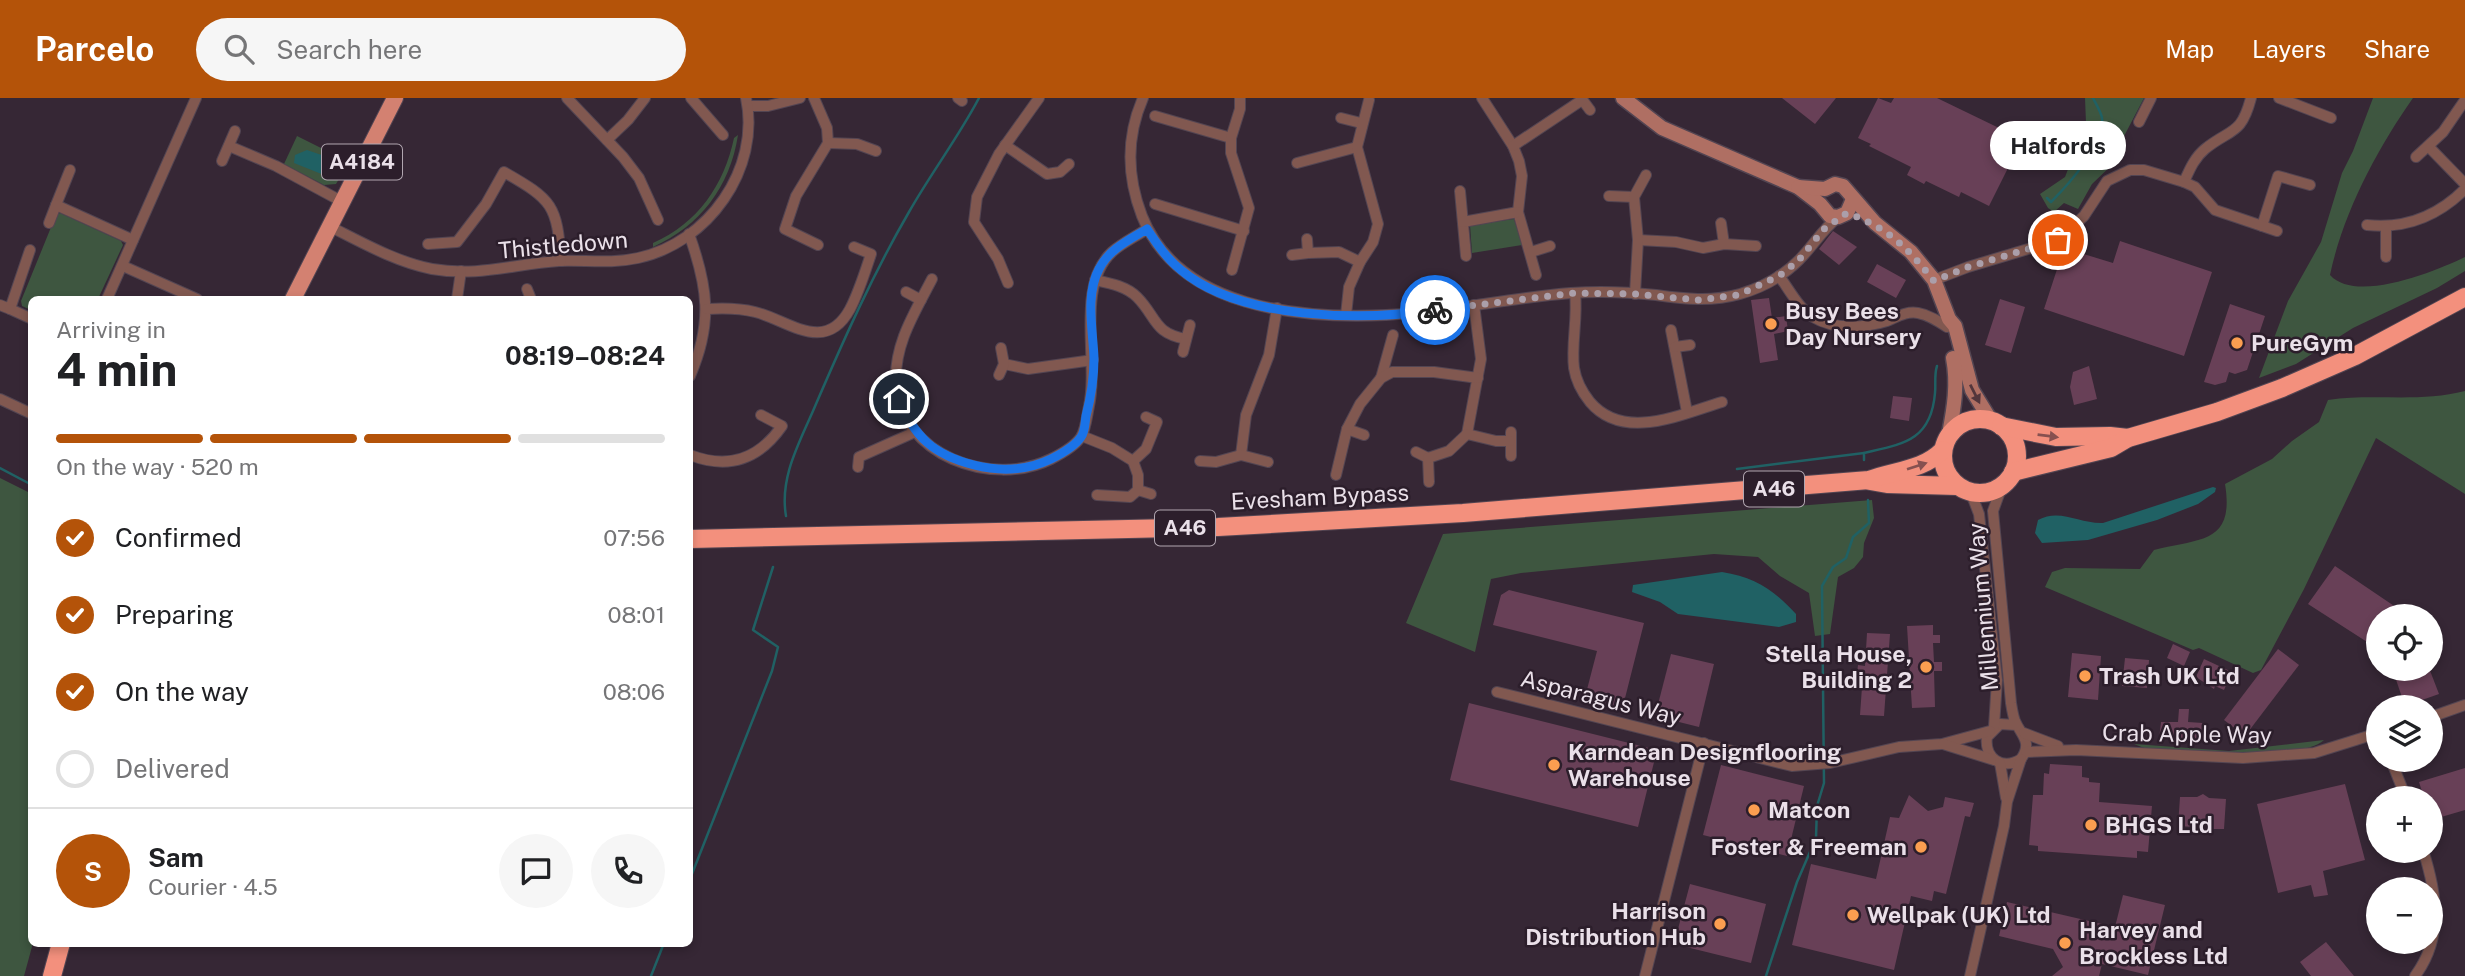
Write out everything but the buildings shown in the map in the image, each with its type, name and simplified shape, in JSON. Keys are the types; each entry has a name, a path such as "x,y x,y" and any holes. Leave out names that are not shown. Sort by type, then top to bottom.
{"highway":[{"path":"2013,472 2111,448 2128,438 2217,412 2301,380 2365,351 2465,297"},
{"path":"1996,423 2014,443 2017,453 2013,472 2001,486 1982,494 1964,489 1944,468 1946,442 1956,428 1971,420 1996,423 2056,437 2128,438"},
{"name":"Evesham Bypass","path":"693,539 1218,527 1463,513 1869,480 1887,473 1920,467 1946,442"},
{"name":"Evesham Bypass","path":"1869,480 1887,484 1964,489"},
{"path":"52,976 60,947"}],"main road":[{"name":"A4184","path":"294,296 395,98"}],"street":[{"path":"108,296 196,98"},
{"path":"567,98 639,178 658,220"},
{"path":"607,140 628,120 645,98"},
{"path":"691,98 723,135"},
{"path":"747,102 768,106 800,98"},
{"path":"814,98 827,128 828,143 796,196 785,229 818,245"},
{"path":"1008,283 998,259 974,222 974,215 980,188 1004,145 1039,98"},
{"path":"1143,98 1133,125 1129,167 1133,193 1147,229 1162,252 1182,271 1207,287 1227,296 1277,308 1346,315 1397,314 1575,293 1713,299 1747,292 1779,276 1798,261 1850,191 1835,184 1825,189 1798,187"},
{"path":"1232,270 1249,208 1234,166 1231,138 1240,98"},
{"path":"1482,98 1513,146 1522,176 1518,212 1536,275"},
{"path":"1623,98 1662,128 1798,187 1837,209 1875,223 1910,252 1934,281 1948,323 1956,375 1946,442"},
{"path":"2138,122 2151,98"},
{"path":"2184,182 2204,149 2237,129 2246,116 2251,98"},
{"path":"2279,98 2331,118"},
{"path":"1513,146 1581,99 1590,110"},
{"path":"1346,315 1349,287 1373,242 1378,224 1357,147 1369,100"},
{"path":"2416,157 2429,147 2465,100"},
{"name":"Thistledown","path":"328,226 415,265 461,271 507,270 561,261 594,263 640,258 659,252 704,223 731,191 750,124 747,102"},
{"path":"1155,116 1231,138"},
{"path":"1341,118 1361,123"},
{"path":"222,161 234,131"},
{"path":"828,143 857,144 876,151"},
{"path":"1004,145 1047,174 1060,172 1069,164"},
{"path":"229,146 276,166 341,201"},
{"path":"1297,163 1357,147"},
{"path":"2367,225 2386,227 2415,222 2441,209 2465,187 2429,147"},
{"path":"49,223 70,170"},
{"path":"1934,281 1968,267 2058,240 2084,216 2107,181 2130,170 2144,170 2184,182 2194,187 2215,210 2277,231"},
{"path":"428,244 457,242 486,204 504,172 544,197 554,210 559,223 561,261"},
{"path":"1635,294 1638,240 1634,197 1646,175"},
{"path":"2262,226 2278,176 2310,185"},
{"path":"1825,189 1837,209"},
{"path":"1460,191 1466,256"},
{"path":"1609,196 1634,197"},
{"path":"1155,204 1244,231"},
{"path":"56,205 133,240"},
{"path":"1463,222 1518,212"},
{"path":"1721,223 1724,244"},
{"path":"2386,227 2386,257"},
{"path":"932,279 904,335 896,372 899,399 915,432 948,458 1000,470 1017,470 1044,462 1082,436 1093,382 1091,303 1095,280 1099,268 1110,253 1147,229"},
{"path":"689,234 703,275 707,309 706,326 693,367"},
{"path":"1307,239 1308,253"},
{"path":"1638,240 1676,242 1703,248 1724,244 1756,246"},
{"path":"1531,252 1550,246"},
{"path":"707,309 744,309 811,333 829,329 849,310 871,254 854,247"},
{"path":"28,317 5,307 30,250"},
{"path":"1292,255 1339,252 1360,262"},
{"path":"123,266 190,296"},
{"path":"457,296 461,271"},
{"path":"1779,276 1804,308 1821,321 1839,326 1887,321 1900,315 1919,313 1955,326 1972,390 1996,423"},
{"path":"1095,280 1126,290 1137,297 1158,328 1174,337 1186,339"},
{"path":"906,292 921,300"},
{"path":"1575,293 1575,373 1581,390 1592,405 1613,419 1650,423 1722,402"},
{"path":"1416,452 1428,458 1449,451 1467,433 1478,377 1480,339 1474,305"},
{"path":"1241,455 1246,415 1269,355 1277,308"},
{"path":"1183,352 1190,325"},
{"path":"1671,330 1687,412"},
{"path":"1381,378 1393,335"},
{"path":"1675,347 1690,345"},
{"path":"999,375 1004,364 1002,348"},
{"path":"1004,364 1028,369 1094,360"},
{"path":"1336,475 1348,429 1360,404 1381,378 1392,372 1434,372 1478,377"},
{"path":"0,399 28,412"},
{"path":"693,456 722,462 754,454 770,443 782,426 761,415"},
{"path":"1133,461 1146,449 1157,422 1146,418"},
{"path":"1348,429 1364,435"},
{"path":"858,467 859,457 915,432"},
{"path":"1467,433 1496,441 1510,436 1511,456"},
{"path":"1082,436 1112,448 1133,461 1138,475 1138,490 1130,497 1097,495"},
{"path":"1200,461 1216,463 1241,455 1268,462"},
{"path":"1428,458 1429,482"},
{"name":"Millennium Way","path":"1992,729 2008,723 2016,725 2011,706 1993,511 2001,486"},
{"name":"Millennium Way","path":"1964,489 1979,514 1997,680 1992,729 1986,748 1997,761 2007,802"},
{"path":"1138,490 1152,495"},
{"name":"Asparagus Way","path":"1497,692 1792,766 1830,763 1899,747 1942,744 1992,729"},
{"path":"2443,713 2465,705"},
{"path":"2016,725 2024,733"},
{"name":"Millennium Way","path":"1970,976 2007,802 2027,743 2024,733"},
{"name":"Crab Apple Way","path":"2024,733 2044,742 2076,750"},
{"name":"Crab Apple Way","path":"2023,755 2076,750 2243,758 2314,753 2366,737"},
{"path":"1645,976 1704,743"},
{"name":"Asparagus Way","path":"1942,744 1997,761"},
{"path":"1997,761 2008,764 2023,755"},
{"path":"2415,976 2432,944 2437,911 2427,863"}],"shaded area":[{"path":"2085,98 2144,98 2122,140 2117,160 2092,184 2078,209 2064,203 2054,212 2048,208 2040,194 2065,177 2086,123"},
{"path":"2373,98 2413,98 2374,160 2352,205 2330,275 2342,283 2376,286 2435,270 2465,257 2465,271 2437,288 2353,328 2296,364 2259,378 2288,301 2321,242 2342,173"},
{"path":"738,135 728,171 710,203 685,228 653,247 653,243 683,225 707,201 723,171 734,138"},
{"path":"297,136 349,162 336,184 324,185 284,164"},
{"path":"307,150 336,160 335,170 324,175 294,163 295,155"},
{"path":"60,213 121,241 123,245 99,296 28,296 28,309 22,306 21,301 56,215"},
{"path":"1514,219 1522,245 1472,253 1470,225"},
{"path":"2465,391 2465,494 2376,438 2304,589 2261,670 2253,673 2199,648 2193,650 2045,587 2052,572 2065,568 2140,569 2154,550 2210,535 2219,529 2224,518 2227,504 2225,484 2272,459 2319,422 2328,400 2448,395"},
{"path":"0,478 28,492 28,947 32,947 24,976 0,976"},
{"path":"2216,488 2215,492 2198,504 2157,520 2088,540 2042,543 2035,533 2038,520 2046,517 2062,516 2103,523"},
{"path":"1872,500 1874,518 1864,543 1863,557 1854,568 1838,577 1830,634 1815,636 1809,593 1780,576 1758,557 1714,554 1521,573 1491,579 1475,652 1406,623 1443,534"},
{"path":"1722,572 1744,577 1772,591 1796,614 1796,622 1779,627 1678,614 1660,602 1632,592 1633,585"},
{"path":"2324,740 2311,747 2266,753 2184,751 2144,748 2134,744 2229,751"}],"waterway":[{"path":"786,516 788,472 848,331 896,235 979,98"},
{"path":"2047,198 2051,202 2067,185 2098,140 2102,118 2093,98"},
{"path":"1864,460 1864,453 1903,443 1921,431 1932,409 1937,366"},
{"path":"1737,469 1864,453"},
{"path":"0,468 28,483"},
{"path":"1766,976 1797,882 1816,838 1817,806 1824,783 1822,586 1833,567 1846,558 1853,537 1869,523 1868,500"},
{"path":"693,871 772,671 778,647 753,630 773,567"},
{"path":"651,976 662,947"}],"way so far":[{"path":"1435,310 1575,293 1657,295 1698,300 1738,295 1779,276 1798,261 1824,229 1847,213 1875,223 1893,236 1934,281 1991,259 2058,240"}],"place":[{"name":"Halfords","path":"2058,240"},
{"name":"Busy Bees Day Nursery","path":"1771,324"},
{"name":"PureGym","path":"2237,343"},
{"name":"Stella House, Building 2","path":"1926,667"},
{"name":"Trash UK Ltd","path":"2085,676"},
{"name":"Karndean Designflooring Warehouse","path":"1554,765"},
{"name":"Matcon","path":"1754,810"},
{"name":"BHGS Ltd","path":"2091,825"},
{"name":"Foster & Freeman","path":"1921,847"},
{"name":"Wellpak (UK) Ltd","path":"1853,915"},
{"name":"Harrison Distribution Hub","path":"1720,924"},
{"name":"Harvey and Brockless Ltd","path":"2065,943"}],"route":[{"path":"899,399 915,432 948,458 983,468 1017,470 1057,456 1082,436 1090,401 1094,360 1091,303 1099,268 1110,253 1147,229 1162,252 1182,271 1227,296 1301,312 1386,315 1435,310"}]}
